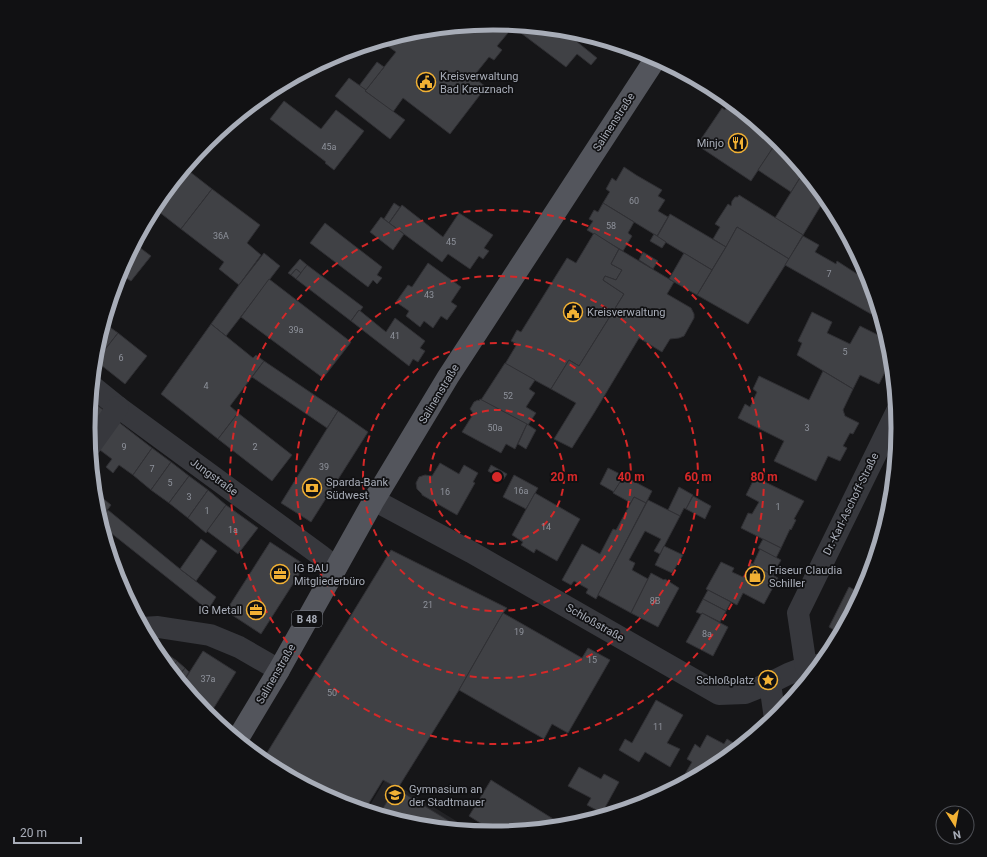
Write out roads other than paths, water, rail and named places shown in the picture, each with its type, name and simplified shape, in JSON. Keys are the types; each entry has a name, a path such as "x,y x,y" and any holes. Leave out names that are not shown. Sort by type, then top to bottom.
{"main road":[{"name":"Salinenstraße","path":"240,735 279,670 374,500 448,377 653,63"}],"street":[{"name":"Jungstraße","path":"97,390 336,568"},
{"path":"95,438 118,407"},
{"name":"Dr.-Karl-Aschoff-Straße","path":"814,665 798,613 892,422"},
{"name":"Schloßstraße","path":"374,500 470,552 719,694 745,693 788,674 814,665"},
{"path":"148,628 158,627 210,635 239,647 279,670"},
{"path":"770,683 774,711"}],"place":[{"name":"Kreisverwaltung Bad Kreuznach","path":"426,82"},
{"name":"Minjo","path":"738,143"},
{"name":"Kreisverwaltung","path":"573,312"},
{"name":"Sparda-Bank Südwest","path":"312,488"},
{"name":"IG BAU Mitgliederbüro","path":"280,574"},
{"name":"Friseur Claudia Schiller","path":"755,576"},
{"name":"IG Metall","path":"256,610"},
{"name":"Schloßplatz","path":"768,680"},
{"name":"Gymnasium an der Stadtmauer","path":"395,795"}]}
